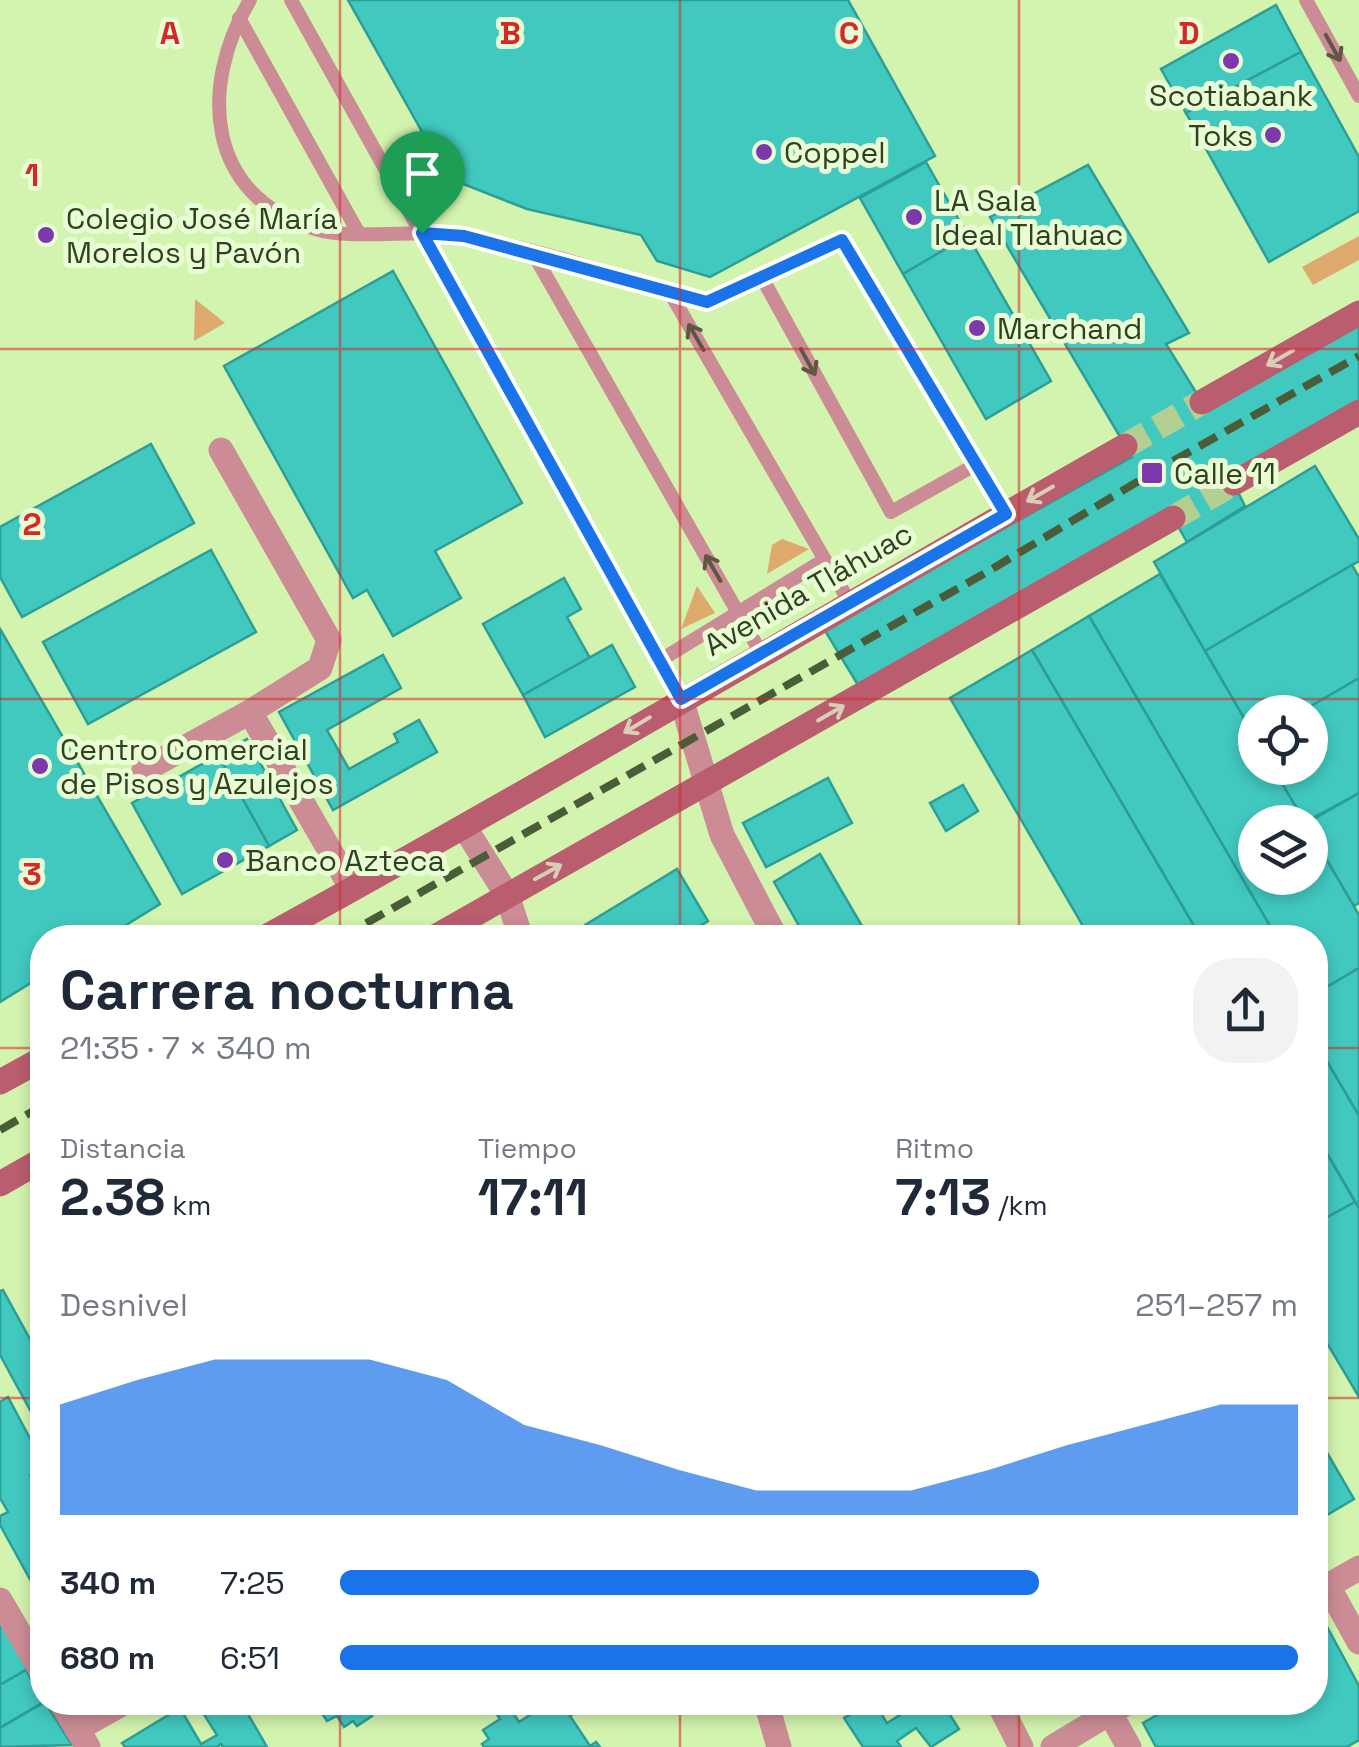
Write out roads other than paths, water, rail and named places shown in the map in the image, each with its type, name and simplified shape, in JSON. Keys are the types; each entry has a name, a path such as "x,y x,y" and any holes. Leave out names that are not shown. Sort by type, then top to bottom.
{"main road":[{"path":"1202,402 1359,313"},
{"path":"1234,483 1359,412"},
{"name":"Avenida Tláhuac","path":"287,925 464,828 681,699 1125,446"},
{"path":"455,925 1173,518"},
{"path":"0,1082 30,1066"},
{"path":"0,1184 30,1167"}],"street":[{"path":"144,770 320,668 328,640 221,450"},
{"path":"681,699 722,835 769,925"},
{"path":"250,712 352,889"},
{"path":"464,828 507,895 517,925"},
{"path":"1328,1585 1359,1568"},
{"path":"1328,1599 1359,1642"},
{"path":"0,1600 30,1651"},
{"path":"69,1715 82,1738 109,1715"},
{"path":"770,1715 779,1747"},
{"path":"1004,1715 1020,1747"},
{"path":"1053,1747 1106,1715"},
{"path":"1120,1715 1129,1747"}],"lane":[{"path":"250,0 221,65 219,125 227,156 252,190 280,214 317,230 464,236 707,302 842,240 1006,514"},
{"path":"291,0 681,699"},
{"path":"1306,0 1359,96"},
{"path":"239,18 358,232"},
{"path":"533,253 761,653"},
{"path":"761,276 891,512 974,466"},
{"path":"669,291 850,603"},
{"path":"659,661 824,560"}],"tunnel":[{"path":"1125,446 1202,402"},
{"path":"1173,518 1234,483"}],"railway":[{"path":"363,925 987,572 1359,356"},
{"path":"0,1130 30,1113"}],"place":[{"name":"Scotiabank","path":"1231,61"},
{"name":"Toks","path":"1273,135"},
{"name":"Coppel","path":"764,152"},
{"name":"LA Sala Ideal Tlahuac","path":"914,217"},
{"name":"Colegio José María Morelos y Pavón","path":"46,235"},
{"name":"Marchand","path":"977,328"},
{"name":"Calle 11","path":"1152,473"},
{"name":"Centro Comercial de Pisos y Azulejos","path":"40,766"},
{"name":"Banco Azteca","path":"225,860"}]}
